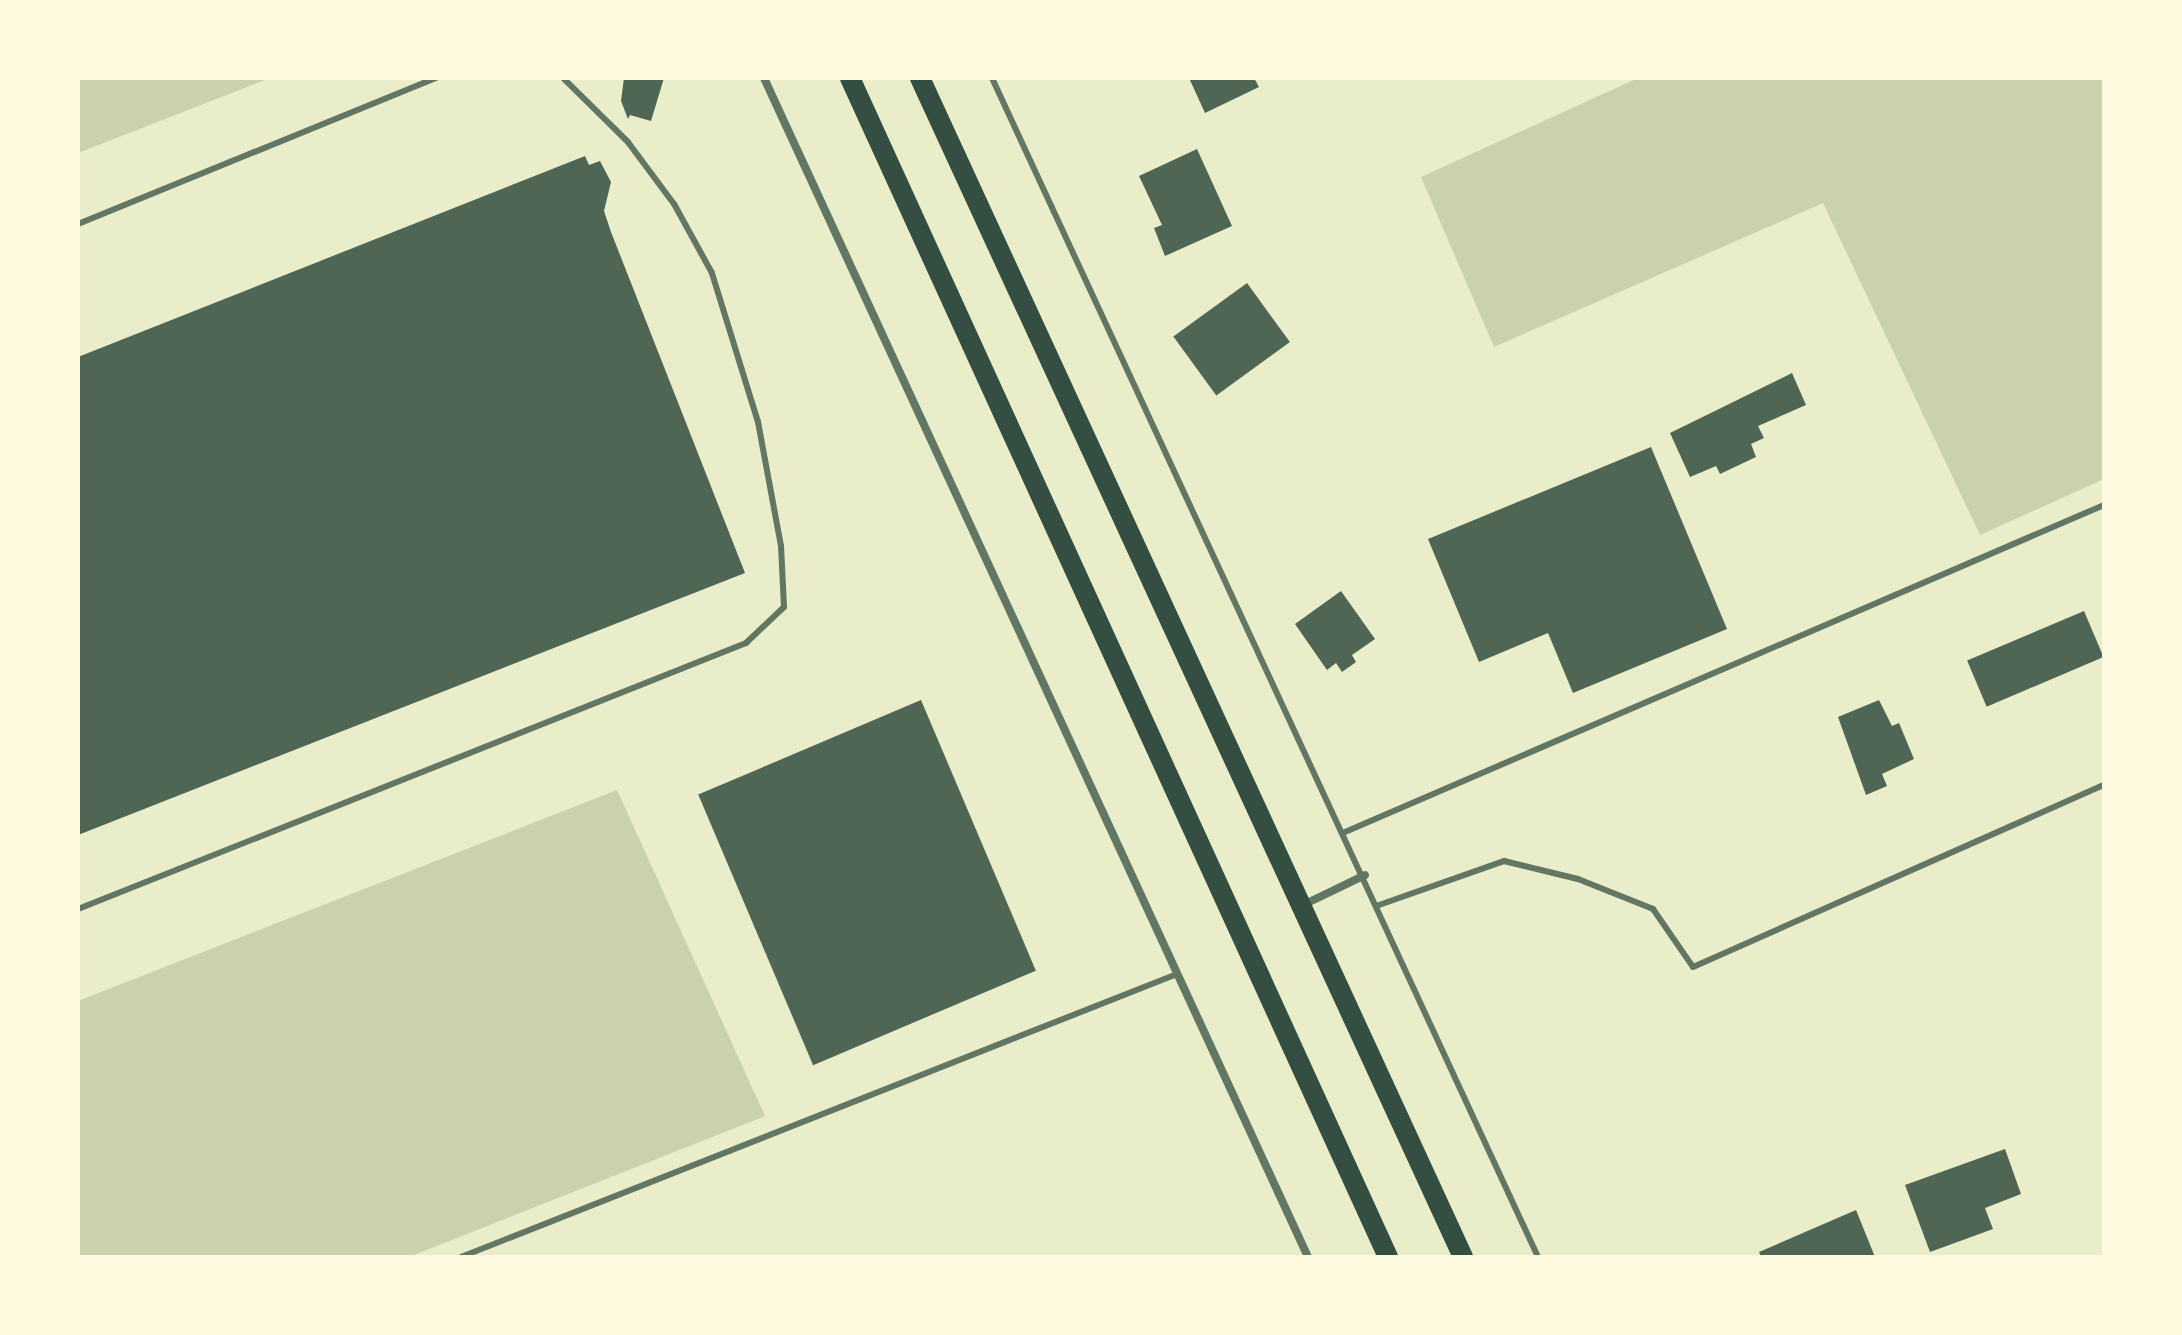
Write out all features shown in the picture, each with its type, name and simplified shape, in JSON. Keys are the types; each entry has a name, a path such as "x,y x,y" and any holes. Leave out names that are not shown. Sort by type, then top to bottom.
{"main road":[{"path":"850,78 1388,1257"},
{"path":"920,78 1463,1257"}],"street":[{"path":"764,78 1308,1257"},
{"path":"1300,906 1365,875"}],"lane":[{"path":"78,224 436,78"},
{"path":"78,909 746,643 784,607 781,546 758,422 712,273 674,204 628,142 563,78"},
{"path":"992,78 1379,905 1538,1257"},
{"path":"1345,832 2104,505"},
{"path":"1379,905 1504,861 1578,879 1653,909 1693,967 2104,785"},
{"path":"461,1257 1177,974"}],"green space":[{"path":"78,78 270,78 78,153"},
{"path":"1638,78 2104,78 2104,479 1980,535 1823,203 1494,347 1421,177"},
{"path":"617,790 765,1116 409,1257 78,1257 78,1001"}],"building":[{"path":"624,78 664,78 651,121 630,115 628,119 621,101"},
{"path":"1189,78 1254,78 1259,87 1205,113"},
{"path":"1197,149 1232,226 1165,256 1154,228 1162,225 1139,176"},
{"path":"585,156 589,165 600,161 611,182 604,211 611,232 745,573 78,835 78,357"},
{"path":"1247,283 1290,342 1216,396 1173,336"},
{"path":"1792,373 1806,405 1758,426 1764,438 1751,444 1756,457 1720,474 1716,466 1690,477 1670,433"},
{"path":"1651,447 1727,629 1573,693 1548,633 1479,662 1428,539"},
{"path":"1341,591 1375,639 1352,655 1356,662 1342,672 1336,663 1327,670 1295,624"},
{"path":"2084,611 2104,657 1987,707 1967,661"},
{"path":"921,700 1036,971 813,1065 698,795"},
{"path":"1879,700 1892,726 1899,723 1914,759 1882,774 1887,786 1866,795 1838,717"},
{"path":"2005,1149 2021,1194 1985,1208 1993,1229 1930,1252 1905,1185"},
{"path":"1856,1210 1875,1257 1761,1257 1759,1252"}]}
